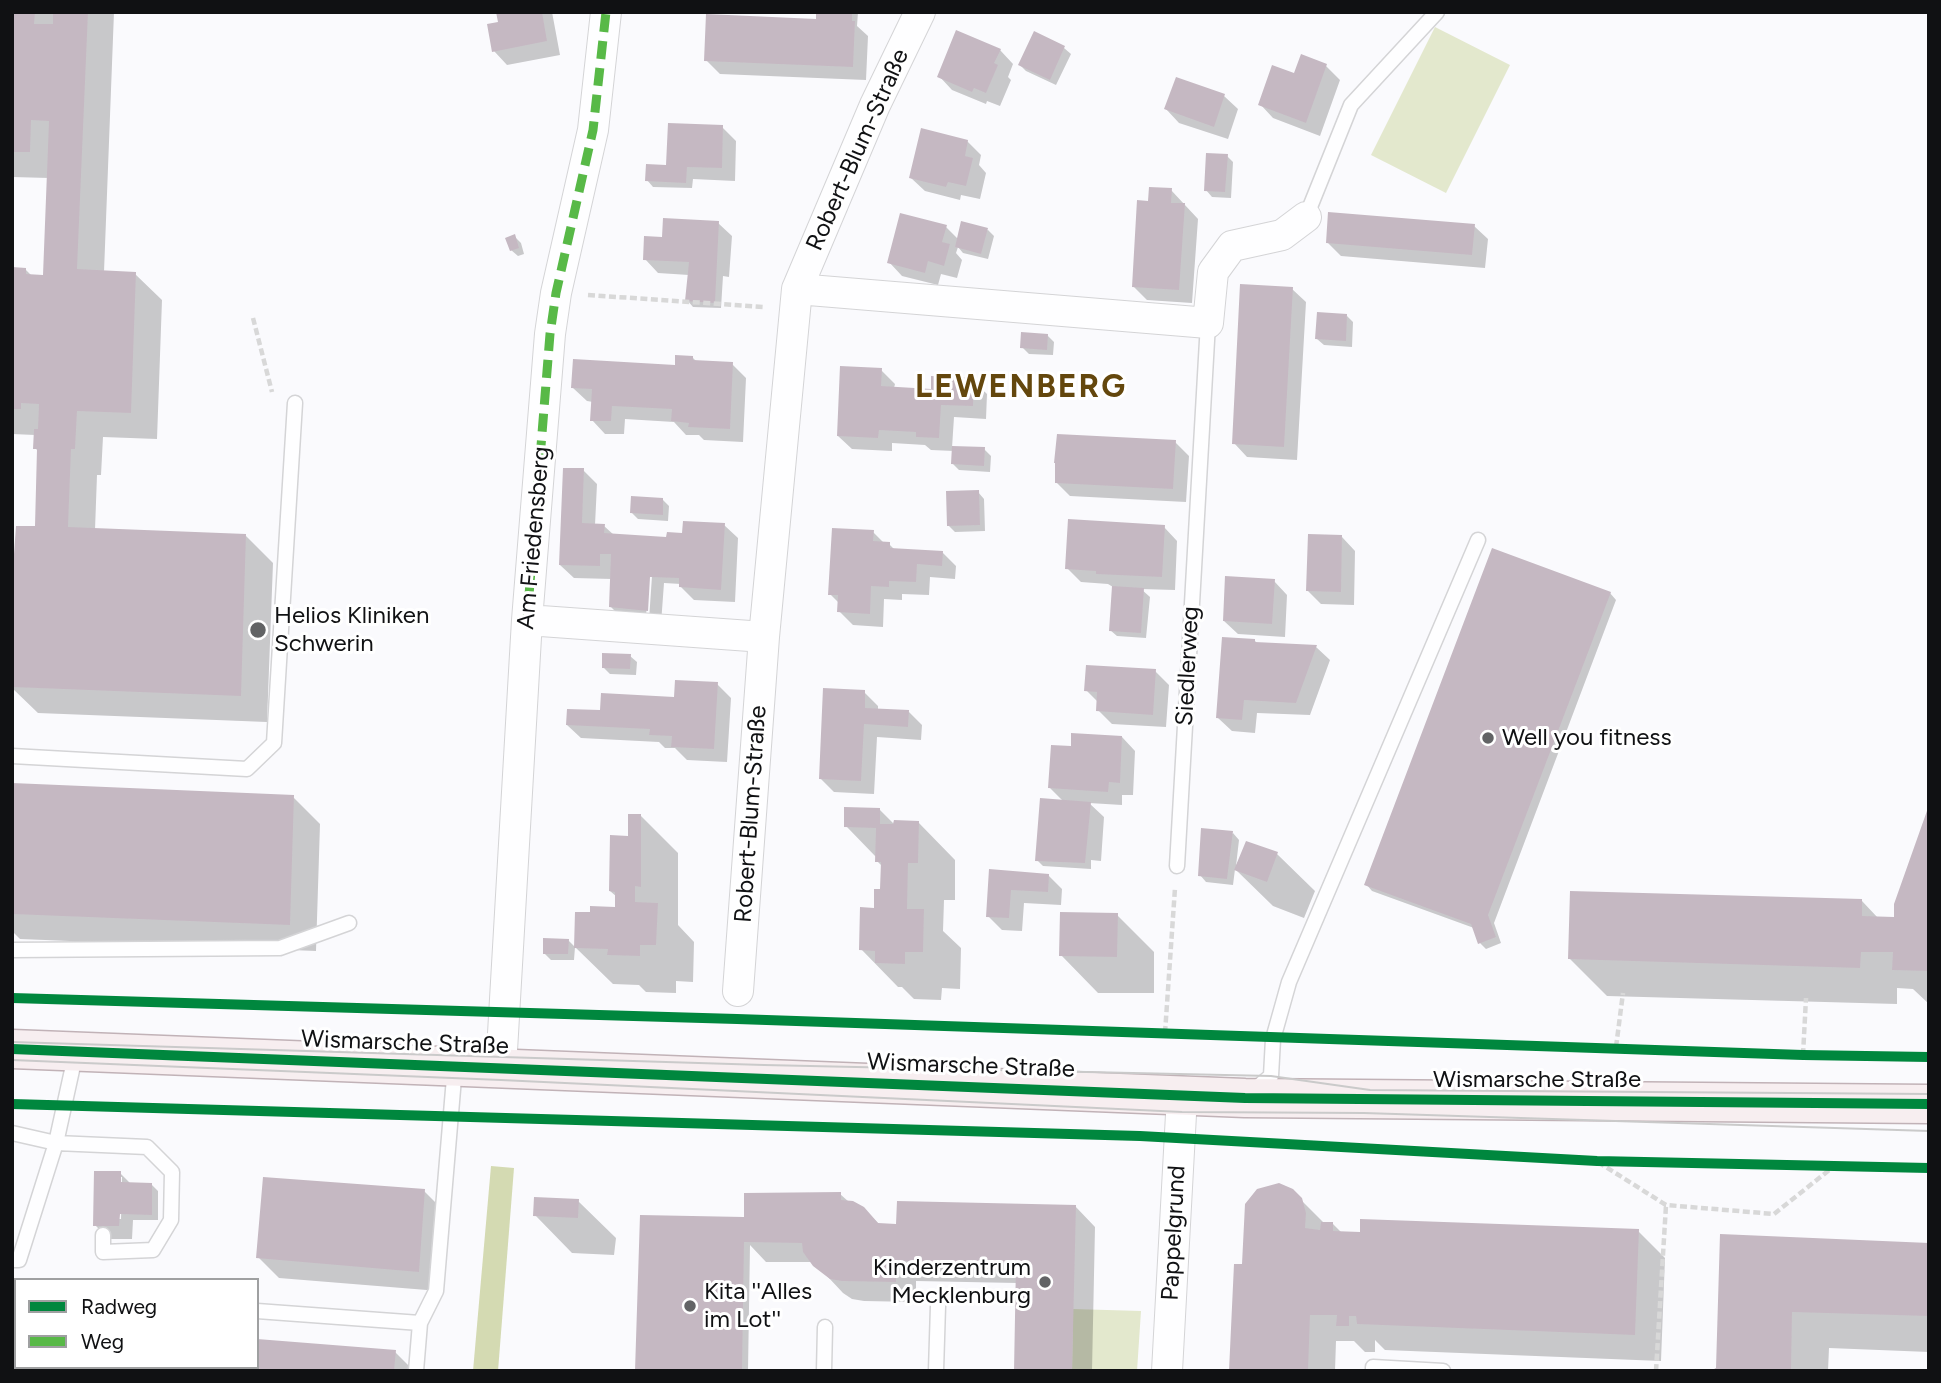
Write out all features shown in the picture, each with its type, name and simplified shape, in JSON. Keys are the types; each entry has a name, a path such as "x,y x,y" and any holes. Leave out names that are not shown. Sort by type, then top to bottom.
{"main road":[{"name":"Wismarsche Straße","path":"12,1049 1245,1098 1929,1104"}],"street":[{"name":"Am Friedensberg","path":"501,1068 527,620 550,334 556,293 593,130 606,12"},
{"name":"Robert-Blum-Straße","path":"738,991 764,636 796,299 875,105 920,12"},
{"name":"Siedlerweg","path":"1208,323 1213,272 1232,246 1282,235 1306,217"},
{"name":"Robert-Blum-Straße","path":"796,299 999,306 1208,323"},
{"path":"527,620 764,636"},
{"name":"Pappelgrund","path":"1167,1371 1182,1096"}],"lane":[{"name":"Siedlerweg","path":"1306,217 1351,105 1437,12"},
{"name":"Siedlerweg","path":"1177,866 1208,323"},
{"path":"12,756 247,769 274,743 295,404"},
{"path":"1245,1098 1271,1076 1273,1039 1289,982 1478,540"},
{"path":"12,950 280,948 349,923"},
{"path":"12,1260 19,1260 56,1143 77,1051"},
{"path":"416,1371 420,1323 436,1291 455,1066"},
{"path":"12,1133 56,1143 147,1147 172,1172 170,1220 153,1250 103,1252 103,1235"},
{"path":"936,1371 938,1306"},
{"path":"259,1311 420,1323"},
{"path":"824,1371 825,1326"},
{"path":"1373,1371 1373,1367 1443,1371"}],"path":[{"path":"618,298 796,299"},
{"path":"253,318 275,403"},
{"path":"1165,1033 1177,866"},
{"path":"1616,1047 1623,992"},
{"path":"12,998 723,1019"},
{"path":"1803,1055 1806,998"},
{"path":"751,1020 1273,1039 1929,1057"},
{"path":"12,1104 1180,1138 1597,1161 1929,1168"},
{"path":"1597,1161 1666,1205 1774,1214 1834,1166"},
{"path":"1656,1371 1666,1205"}],"green space":[{"path":"1435,27 1510,65 1446,193 1371,155"},
{"path":"491,1166 514,1168 498,1371 473,1371"},
{"path":"1073,1309 1141,1311 1137,1371 1072,1371"}],"building":[{"path":"12,12 35,12 34,24 53,24 53,12 88,12 77,269 136,272 131,413 77,411 75,449 71,449 68,527 246,534 241,696 12,687 12,582 16,526 35,526 37,449 33,449 34,429 38,429 39,404 21,403 21,409 12,409 12,267 26,268 26,274 43,275 49,121 31,120 30,152 12,152"},
{"path":"496,12 542,12 547,41 492,52 487,24 498,22"},
{"path":"816,12 852,12 852,21 855,21 853,67 704,61 706,14 816,19"},
{"path":"956,30 1001,49 994,63 998,65 986,93 974,88 972,92 937,77"},
{"path":"1034,31 1065,46 1050,80 1018,65"},
{"path":"1301,54 1327,64 1306,123 1258,105 1272,65 1294,73"},
{"path":"1176,77 1225,94 1214,127 1164,109"},
{"path":"668,123 723,125 722,168 687,167 686,183 645,181 646,164 666,165"},
{"path":"921,128 968,140 965,156 973,158 966,186 948,182 946,187 909,178"},
{"path":"1206,153 1228,154 1225,192 1204,191"},
{"path":"1149,187 1172,188 1171,203 1185,203 1179,290 1132,287 1137,200 1148,201"},
{"path":"1328,212 1475,224 1472,255 1326,243"},
{"path":"900,213 947,225 942,242 950,244 944,266 928,261 925,273 887,263"},
{"path":"663,218 719,221 715,303 685,301 689,262 643,260 644,236 662,237"},
{"path":"961,221 988,228 981,254 955,247"},
{"path":"515,234 519,248 510,251 505,238"},
{"path":"1240,284 1293,287 1284,447 1232,444"},
{"path":"1317,312 1347,314 1346,341 1315,339"},
{"path":"1021,332 1048,334 1047,350 1020,348"},
{"path":"675,355 693,356 693,360 733,362 730,429 688,427 689,423 671,421 672,409 612,406 611,421 590,421 592,389 571,388 573,359 675,365"},
{"path":"840,366 882,368 881,386 931,389 931,376 974,378 973,406 941,405 939,438 916,437 916,432 879,430 878,438 837,436"},
{"path":"1057,434 1176,440 1173,489 1055,483"},
{"path":"952,446 985,447 984,466 951,464"},
{"path":"563,468 584,468 582,523 605,524 604,533 666,537 667,532 682,533 683,521 725,523 721,590 679,587 679,578 650,577 648,611 609,607 611,554 600,554 600,566 559,565"},
{"path":"979,490 980,525 947,526 946,491"},
{"path":"631,496 663,498 663,515 630,513"},
{"path":"1068,519 1165,525 1162,577 1096,574 1096,571 1065,569"},
{"path":"832,528 874,530 873,541 890,542 890,548 943,551 942,566 917,564 916,582 889,581 889,587 871,586 870,614 837,612 838,595 828,595"},
{"path":"1308,534 1342,535 1341,592 1306,591"},
{"name":"Well you fitness","path":"1492,548 1611,592 1488,915 1496,937 1478,944 1471,924 1364,885"},
{"path":"1225,576 1275,579 1272,624 1223,621"},
{"path":"1112,586 1144,588 1141,633 1109,631"},
{"path":"1222,637 1255,639 1255,642 1317,645 1296,703 1244,700 1242,720 1216,718"},
{"path":"602,653 631,654 630,669 602,668"},
{"path":"1086,665 1156,669 1153,715 1096,711 1097,692 1084,691"},
{"path":"675,680 718,682 714,749 671,747 672,736 649,735 650,729 566,725 567,709 600,710 601,693 674,697"},
{"path":"823,688 865,690 865,708 909,710 908,727 864,724 861,781 819,779"},
{"path":"1071,733 1122,736 1120,783 1109,782 1108,792 1048,788 1051,745 1071,746"},
{"path":"12,783 294,795 290,925 12,914"},
{"path":"1040,798 1091,802 1085,863 1035,861"},
{"path":"844,807 880,808 880,824 893,824 894,820 919,821 918,863 908,863 907,909 924,909 923,952 905,952 905,964 875,963 875,951 859,950 860,907 874,908 874,889 880,889 881,862 875,862 876,828 844,827"},
{"path":"1928,808 1929,971 1892,970 1893,952 1861,952 1860,968 1568,959 1570,891 1862,899 1862,916 1894,917 1894,904"},
{"path":"628,814 641,814 641,887 635,886 635,902 658,903 656,945 640,945 640,956 607,955 608,949 574,948 575,912 590,912 590,906 615,907 615,892 609,891 610,835 628,836"},
{"path":"1201,828 1233,831 1227,879 1198,876"},
{"path":"1246,841 1278,852 1267,882 1234,870"},
{"path":"989,869 1049,874 1048,892 1011,890 1009,918 986,917"},
{"path":"1060,912 1118,913 1117,957 1059,956"},
{"path":"543,938 569,939 568,954 543,954"},
{"path":"94,1171 121,1171 121,1182 152,1183 152,1215 120,1214 119,1226 93,1226"},
{"path":"263,1177 425,1189 419,1272 256,1258"},
{"path":"1279,1183 1293,1189 1302,1198 1306,1213 1305,1228 1320,1230 1321,1222 1333,1222 1333,1231 1360,1232 1360,1219 1639,1229 1635,1335 1357,1324 1356,1316 1349,1316 1349,1326 1336,1326 1337,1315 1310,1315 1308,1371 1229,1371 1234,1264 1242,1264 1245,1204 1257,1189"},
{"name":"Kinderzentrum Mecklenburg","path":"841,1192 841,1200 853,1201 864,1207 878,1223 896,1224 897,1201 1076,1205 1072,1371 1014,1371 1016,1263 896,1261 896,1282 842,1281 830,1279 813,1266 803,1252 802,1243 744,1242 742,1371 635,1371 640,1215 744,1217 744,1193"},
{"path":"534,1197 579,1199 578,1218 533,1216"},
{"path":"1720,1234 1929,1243 1929,1316 1792,1312 1791,1371 1710,1371 1716,1368"},
{"path":"12,1319 14,1369 259,1369 259,1339 396,1350 394,1371 12,1371"}],"tram line":[{"path":"12,1042 764,1065 1271,1076 1370,1090 1929,1094"},
{"path":"12,1060 1182,1112 1364,1113 1929,1131"}],"marked path":[{"path":"527,620 550,334 556,293 593,130 606,12"}],"cycle path":[{"path":"12,998 1929,1057"},
{"path":"12,1049 1245,1098 1929,1104"},
{"path":"12,1104 1140,1136 1597,1161 1929,1168"}],"place":[{"name":"Helios Kliniken Schwerin","path":"258,630"},
{"name":"Well you fitness","path":"1488,738"},
{"name":"Kinderzentrum Mecklenburg","path":"1045,1282"},
{"name":"Kita ''Alles im Lot''","path":"690,1306"}],"district":[{"name":"LEWENBERG","path":"1021,388"}]}
